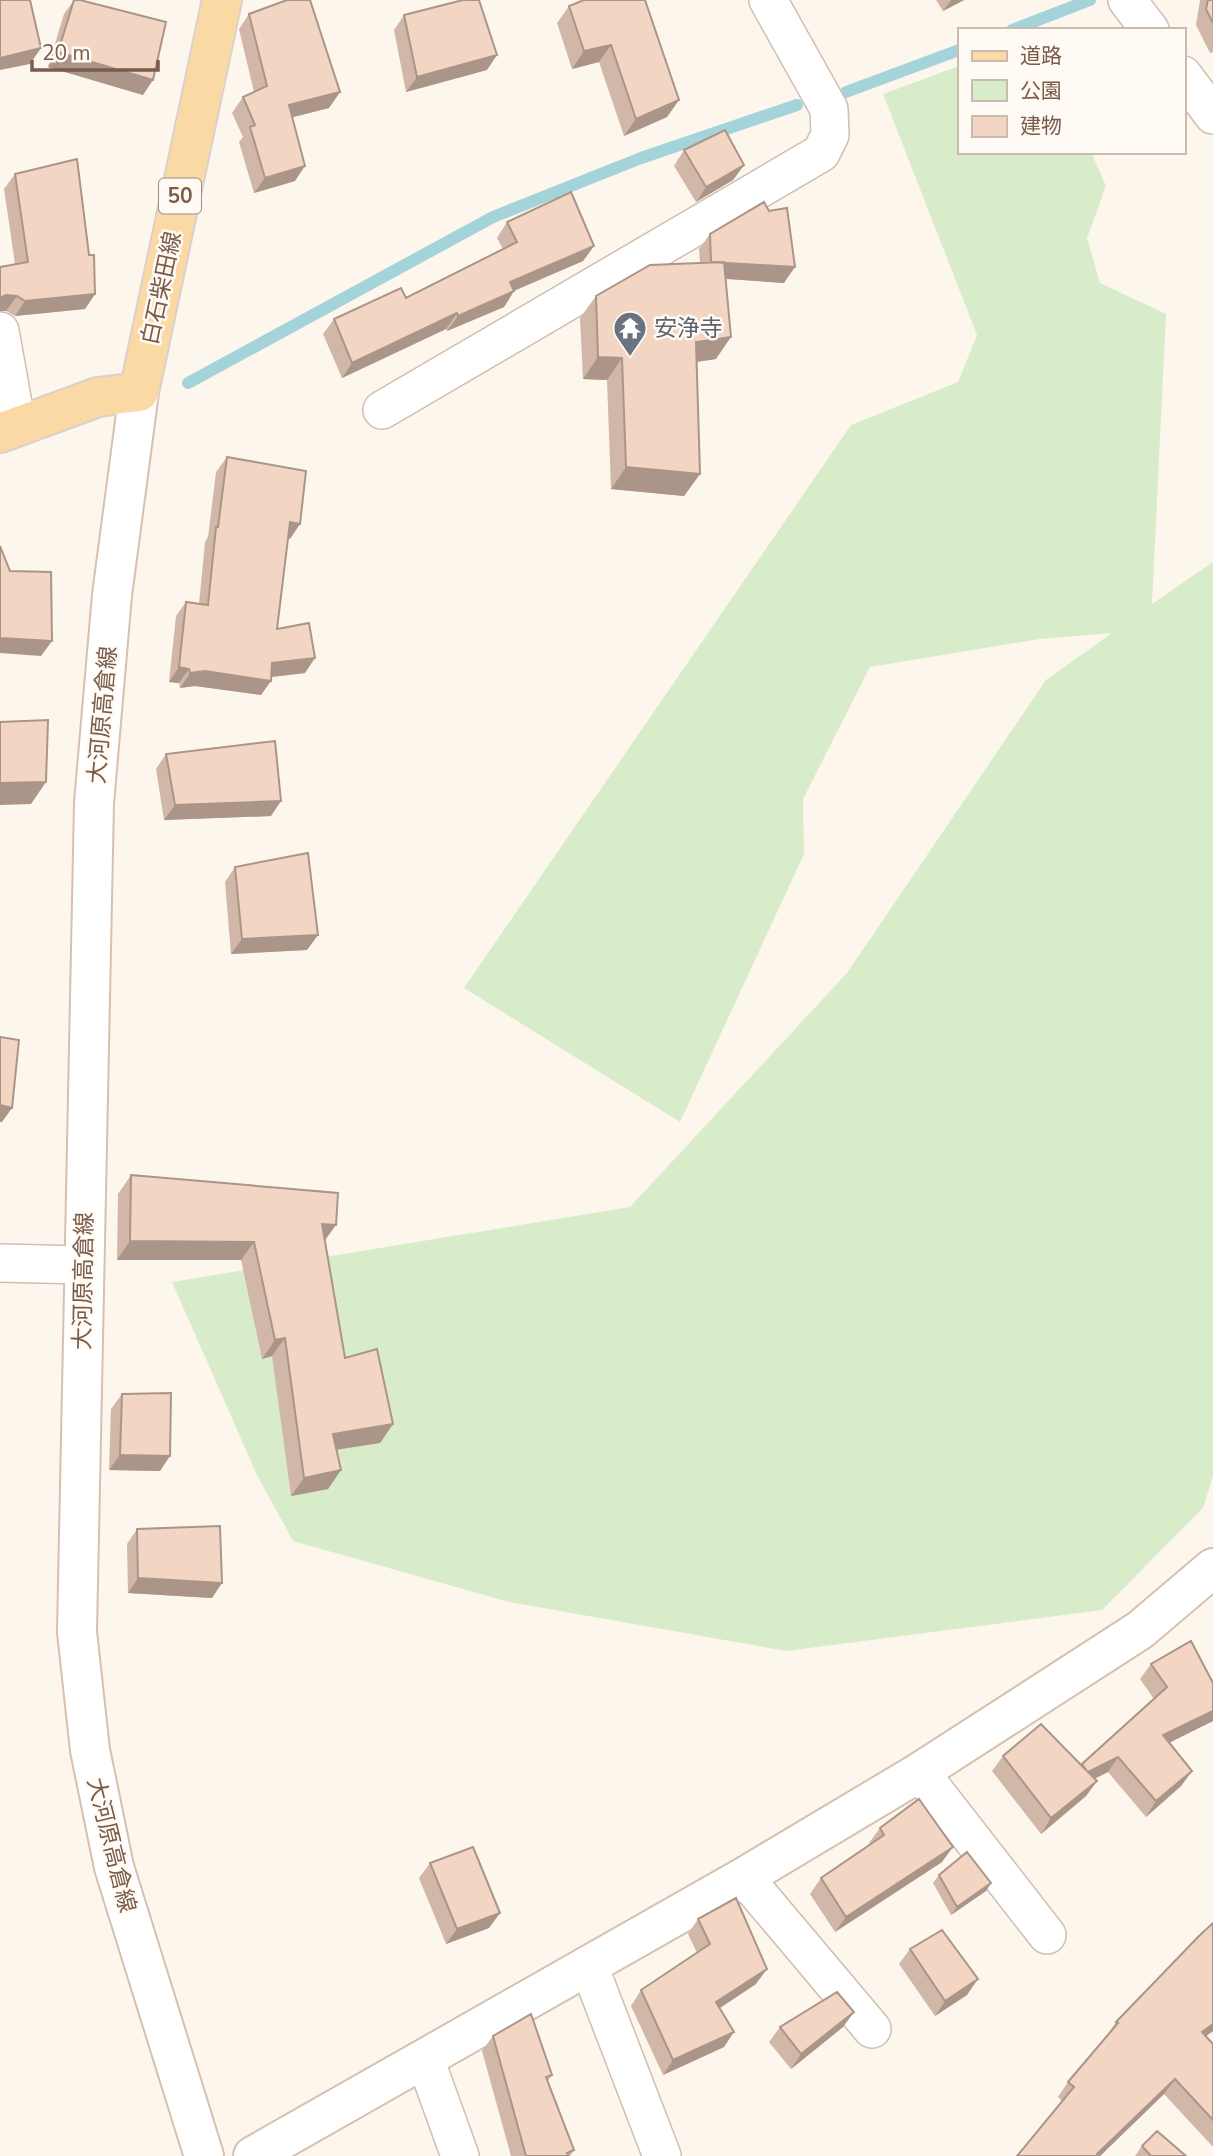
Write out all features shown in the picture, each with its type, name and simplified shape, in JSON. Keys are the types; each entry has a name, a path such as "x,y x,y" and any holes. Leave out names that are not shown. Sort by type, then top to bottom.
{"main road":[{"name":"白石柴田線","path":"139,392 222,0"},
{"path":"8,430 99,397 139,392"},
{"name":"大河原高倉線","path":"139,392 113,595 94,803 77,1632 90,1750 114,1867 204,2156"},
{"path":"253,2156 744,1877 919,1772 1140,1630 1213,1568"}],"street":[{"path":"382,410 821,153 830,135 829,109 768,0"},
{"path":"1127,0 1148,28"},
{"path":"1185,78 1213,115"},
{"path":"0,331 8,430"},
{"path":"0,1263 83,1265"},
{"path":"919,1772 1047,1935"},
{"path":"744,1877 872,2029"},
{"path":"589,1966 662,2156"},
{"path":"425,2059 460,2156"}],"green space":[{"path":"958,66 958,154 1092,154 1106,186 1087,238 1100,283 1166,314 1152,604 1213,562 1213,1476 1203,1508 1102,1610 786,1651 509,1602 293,1541 257,1475 172,1282 630,1207 847,973 1046,680 1112,633 1040,639 870,667 803,799 804,854 680,1122 464,988 851,425 958,382 977,335 883,94"}],"building":[{"path":"0,0 30,0 41,48 0,58"},
{"path":"74,0 166,22 153,80 58,52"},
{"path":"287,0 310,0 340,92 289,105 305,166 265,178 250,127 255,125 243,97 267,86 249,14"},
{"path":"463,0 479,0 497,55 417,77 404,15"},
{"path":"584,0 645,0 679,100 636,119 611,45 584,51 569,6"},
{"path":"1208,0 1213,0 1213,23 1206,9"},
{"path":"725,130 744,165 706,187 684,150"},
{"path":"77,159 89,255 94,255 95,294 25,301 17,296 6,295 0,298 0,267 28,262 15,174"},
{"path":"571,192 594,246 510,282 514,291 458,316 457,313 352,363 334,319 401,288 406,298 517,242 507,222"},
{"path":"764,202 769,211 787,208 795,267 711,262 710,234"},
{"path":"724,262 731,337 696,342 700,474 626,467 622,358 598,357 596,296 650,265"},
{"path":"227,457 306,471 300,524 290,522 277,629 309,623 315,658 272,663 271,681 205,671 190,673 189,669 179,667 186,602 208,605"},
{"path":"0,546 10,571 51,572 52,641 0,638"},
{"path":"48,720 46,782 0,783 0,722"},
{"path":"275,741 281,801 175,805 166,754"},
{"path":"308,853 318,935 242,939 235,867"},
{"path":"0,1037 19,1040 12,1108 0,1105"},
{"path":"131,1175 338,1193 336,1225 322,1224 345,1358 377,1349 393,1424 333,1434 341,1470 304,1478 285,1338 275,1340 254,1242 130,1241"},
{"path":"171,1393 170,1456 120,1455 122,1394"},
{"path":"220,1526 222,1583 138,1578 137,1529"},
{"path":"1191,1641 1213,1683 1213,1711 1163,1735 1192,1771 1156,1801 1118,1757 1088,1772 1097,1781 1051,1818 1003,1756 1041,1724 1087,1771 1082,1764 1167,1687 1151,1664"},
{"path":"919,1799 953,1847 846,1917 821,1878 884,1835 880,1828"},
{"path":"473,1847 500,1913 457,1929 430,1863"},
{"path":"967,1852 991,1883 957,1907 939,1875"},
{"path":"736,1898 767,1969 716,2002 734,2032 673,2060 641,1990 710,1944 698,1919"},
{"path":"1213,1923 1213,2024 1202,2032 1213,2044 1213,2120 1175,2079 1097,2154 1098,2156 1017,2156 1074,2087 1068,2082 1118,2023 1116,2022"},
{"path":"942,1930 978,1979 945,2001 910,1949"},
{"path":"837,1992 854,2012 801,2054 780,2027"},
{"path":"531,2014 552,2075 546,2077 574,2150 567,2153 569,2156 526,2156 493,2036"},
{"path":"1157,2131 1186,2156 1151,2156 1142,2146"}],"waterway":[{"path":"1017,28 1090,0"},
{"path":"846,92 958,50"},
{"path":"188,383 493,217 641,158 797,105"}],"place":[{"name":"安浄寺","path":"630,358"}]}
